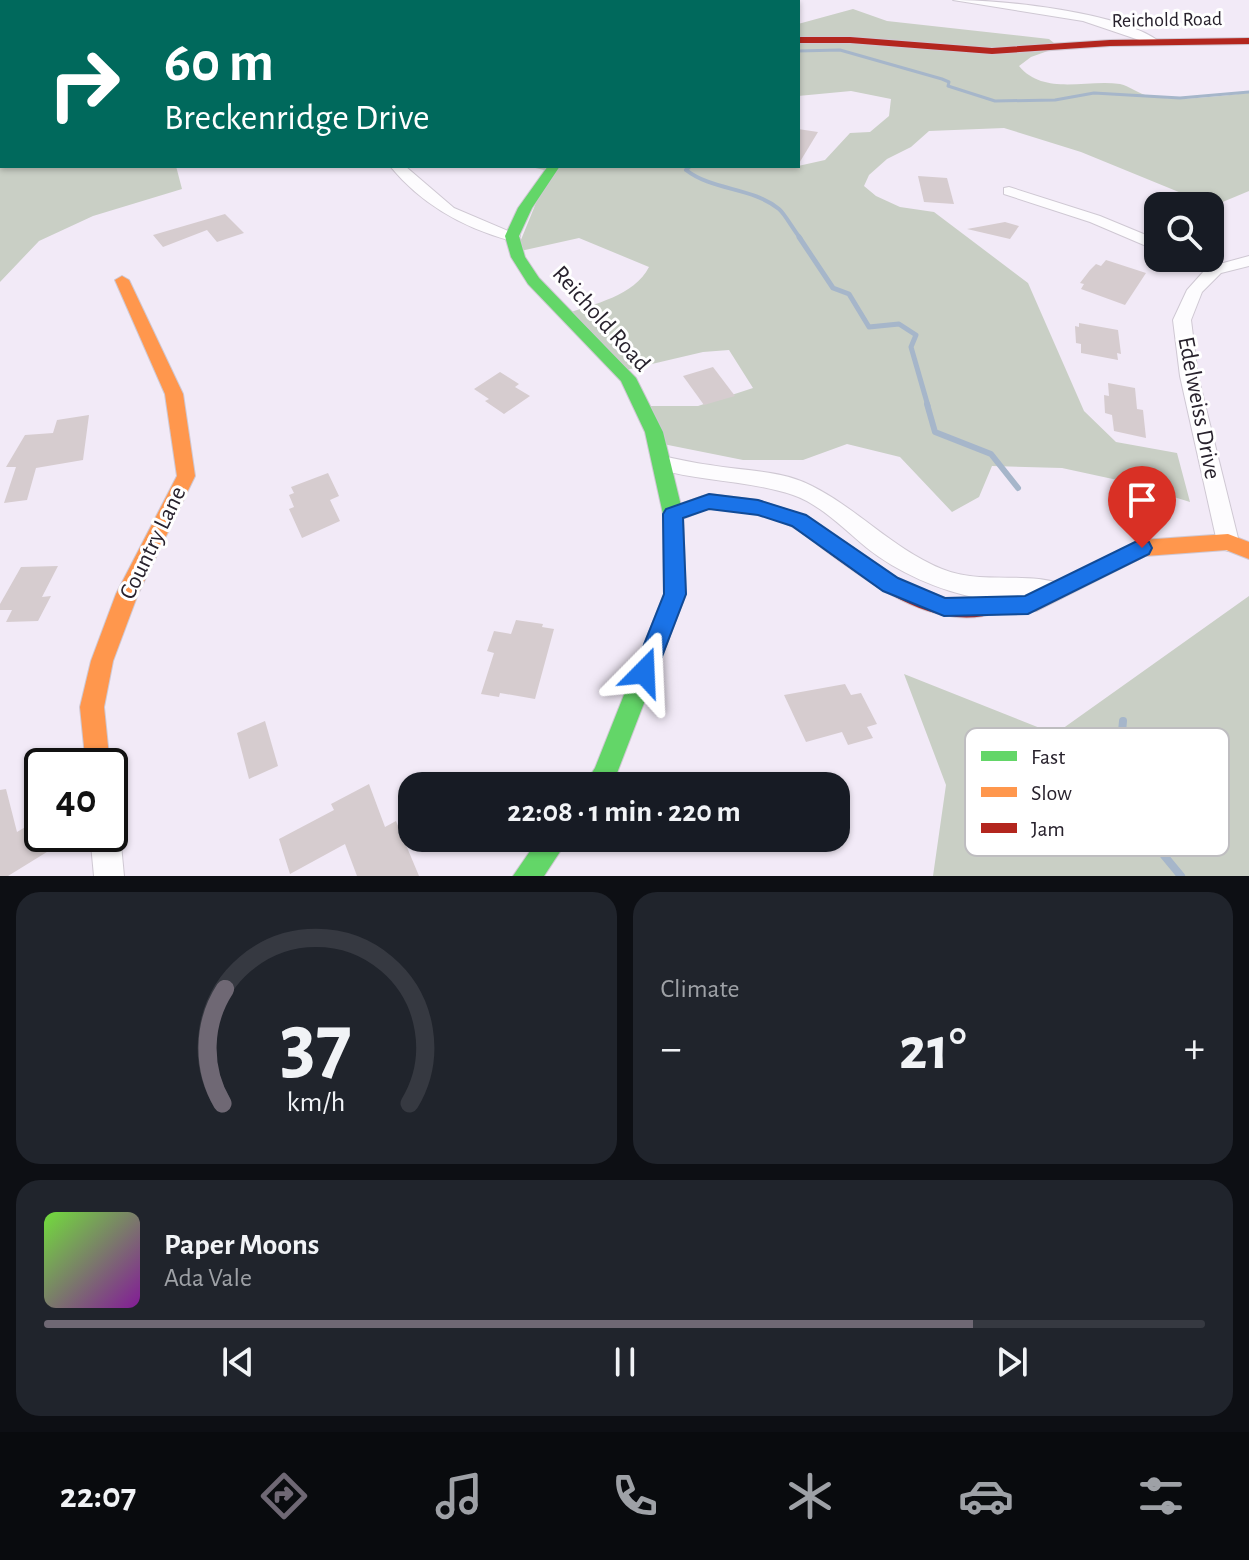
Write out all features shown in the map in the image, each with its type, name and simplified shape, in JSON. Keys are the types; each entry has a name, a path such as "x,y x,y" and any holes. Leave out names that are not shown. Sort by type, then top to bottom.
{"street":[{"path":"958,0 1099,22 1126,29 1155,42"},
{"name":"Reichold Road","path":"800,40 850,40 979,51 1155,42 1249,41"},
{"path":"399,168 446,210 477,228 512,236 525,208 553,168"},
{"path":"1009,191 1095,219 1144,240"},
{"name":"Reichold Road","path":"512,236 518,257 533,281 628,378 654,432 673,514 675,594 606,772"},
{"path":"1224,268 1249,261"},
{"name":"Edelweiss Drive","path":"1213,272 1195,290 1182,320 1189,376 1228,542"},
{"name":"Country Lane","path":"96,748 92,707 102,661 127,594 186,476 174,394 122,280"},
{"path":"662,463 758,478 803,490 839,513 879,545 935,576 980,589 1022,586 1054,591"},
{"path":"673,514 709,501 758,507 799,521 890,585 944,607 1028,605 1142,548 1228,542 1249,551"},
{"path":"107,852 109,876"},
{"path":"527,876 545,852"}],"shaded area":[{"path":"853,9 887,21 1049,39 1059,47 1031,57 1019,66 1029,75 1053,84 1120,84 1161,98 1249,93 1249,191 1224,201 1224,192 1179,192 1081,152 1004,128 929,131 911,147 887,159 869,175 864,186 876,196 900,207 934,212 1028,283 1084,411 1116,442 1177,453 1190,502 1122,481 1062,468 992,466 979,497 952,512 900,457 847,444 803,460 743,460 658,443 642,406 698,406 753,388 729,350 703,352 622,371 565,314 623,292 634,285 649,267 579,238 516,252 549,171 535,168 800,168 825,160 850,133 870,132 889,116 891,99 851,91 800,96 800,23"},
{"path":"0,168 177,168 182,189 93,216 39,241 0,282"},
{"path":"1249,596 1249,876 933,876 946,785 904,674 1040,728 965,728 965,856 1229,856 1229,728 1063,728"}],"building":[{"path":"800,129 818,132 800,162"},
{"path":"918,176 947,178 954,204 924,202"},
{"path":"225,214 244,233 217,242 207,230 163,247 153,235"},
{"path":"1005,222 1019,226 1010,239 967,229"},
{"path":"1106,260 1146,273 1125,305 1081,289 1084,284 1080,283 1090,270 1096,264 1101,266"},
{"path":"1079,323 1118,330 1121,354 1117,353 1118,360 1081,353 1081,344 1076,343 1075,326 1079,327"},
{"path":"713,367 735,396 704,405 683,376"},
{"path":"500,372 519,384 515,387 530,396 504,414 474,389"},
{"path":"1108,383 1135,388 1137,409 1143,410 1146,438 1114,431 1112,415 1105,413 1104,395 1109,396"},
{"path":"89,415 83,460 36,468 27,500 4,503 16,467 6,467 25,435 53,433 57,420"},
{"path":"328,473 339,496 330,500 340,521 302,538 289,509 294,507 289,495 294,493 291,487"},
{"path":"58,566 42,597 51,596 38,621 6,622 12,610 0,610 0,604 21,567"},
{"path":"516,620 554,629 535,699 500,693 499,697 481,694 494,653 487,651 494,631 511,634"},
{"path":"845,684 851,695 861,693 877,724 867,727 873,738 848,745 842,732 806,742 784,695"},
{"path":"265,721 278,766 249,779 237,733"},
{"path":"369,784 385,827 396,821 398,852 409,852 419,876 357,876 345,844 290,874 279,839 334,810 331,804"},
{"path":"6,789 17,832 24,828 24,852 47,852 8,876 0,876 0,790"}],"waterway":[{"path":"800,51 840,50 942,79 949,82 948,86 995,101 1055,100 1094,93 1180,98 1249,92"},
{"path":"688,168 686,170 708,182 768,202 781,211 801,239"},
{"path":"799,237 833,288 849,294 869,327 899,324 916,335 911,347 928,406"},
{"path":"927,404 935,432 991,454 1018,488"},
{"path":"1122,728 1123,721"},
{"path":"1164,856 1181,876"}],"traffic: fast":[{"path":"553,168 525,208 512,236 518,257 533,281 628,378 654,432 673,514 675,594 606,772"},
{"path":"527,876 545,852"}],"traffic: slow":[{"path":"96,748 92,707 102,661 127,594 186,476 174,394 122,280"},
{"path":"991,606 1028,605 1142,548 1228,542 1249,551"}],"traffic: jam":[{"path":"800,40 850,40 992,51 1110,43 1249,41"},
{"path":"673,514 709,501 758,507 799,521 890,585 944,607 991,606"}],"route":[{"path":"644,672 675,594 673,514 709,501 758,507 799,521 890,585 944,607 1028,605 1142,548"}]}
